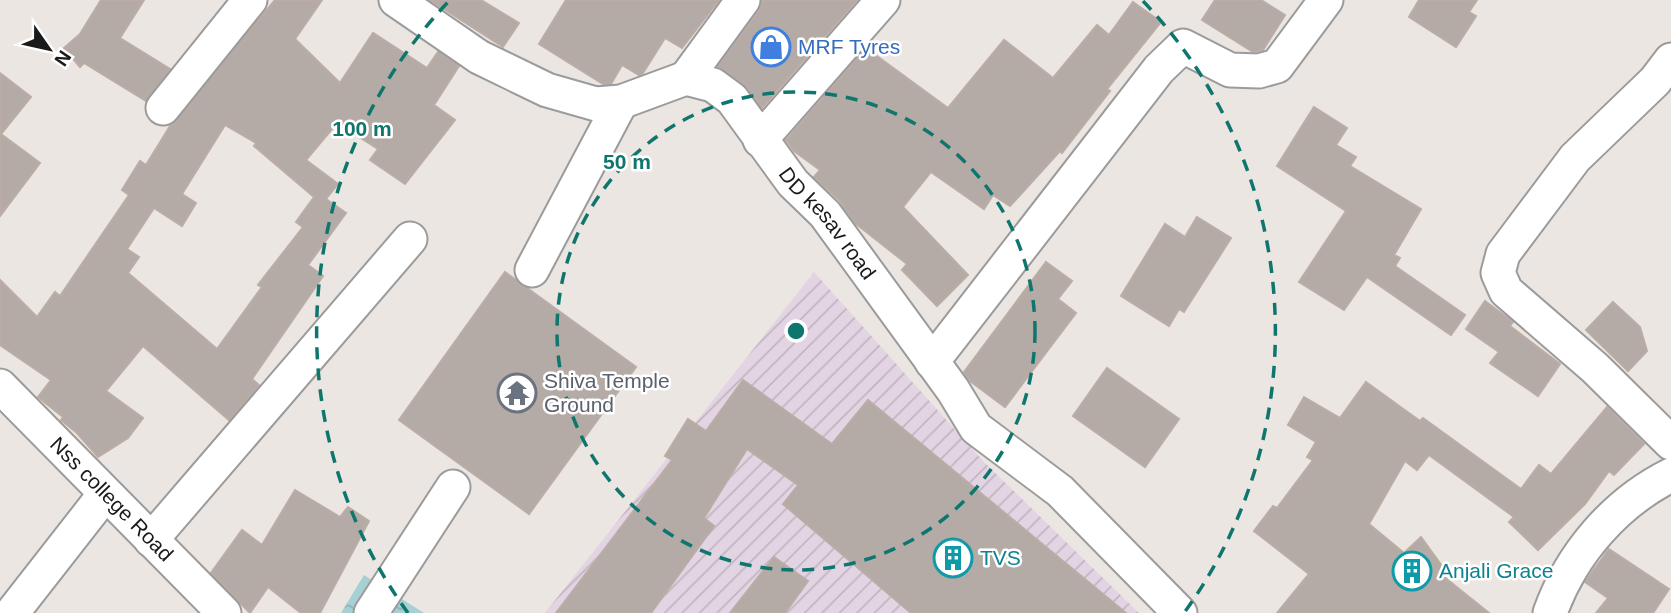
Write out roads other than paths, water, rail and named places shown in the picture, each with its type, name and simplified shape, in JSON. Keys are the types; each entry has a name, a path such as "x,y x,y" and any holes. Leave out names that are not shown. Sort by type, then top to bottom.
{"street":[{"path":"163,108 250,0"},
{"path":"396,0 479,57 547,90 596,104 621,102 686,78 743,0"},
{"path":"760,140 883,0"},
{"path":"932,362 1159,69 1183,46 1230,69 1259,71 1277,66 1326,0"},
{"path":"1671,61 1656,81 1575,159 1503,254 1498,274 1506,290 1516,300 1595,368 1671,443"},
{"name":"DD kesav road","path":"686,78 713,85 732,99 793,183 825,214 976,428 1060,491 1180,613"},
{"path":"532,270 621,102"},
{"path":"151,540 410,239"},
{"name":"Nss college Road","path":"0,386 224,613"},
{"path":"1550,613 1578,553 1639,491 1671,475"},
{"path":"371,613 453,487"},
{"path":"12,613 105,494"}],"water":[{"path":"364,575 424,613 341,613"}],"place":[{"name":"MRF Tyres","path":"771,47"},
{"name":"Shiva Temple Ground","path":"517,393"},
{"name":"TVS","path":"953,558"},
{"name":"Anjali Grace","path":"1412,571"}]}
